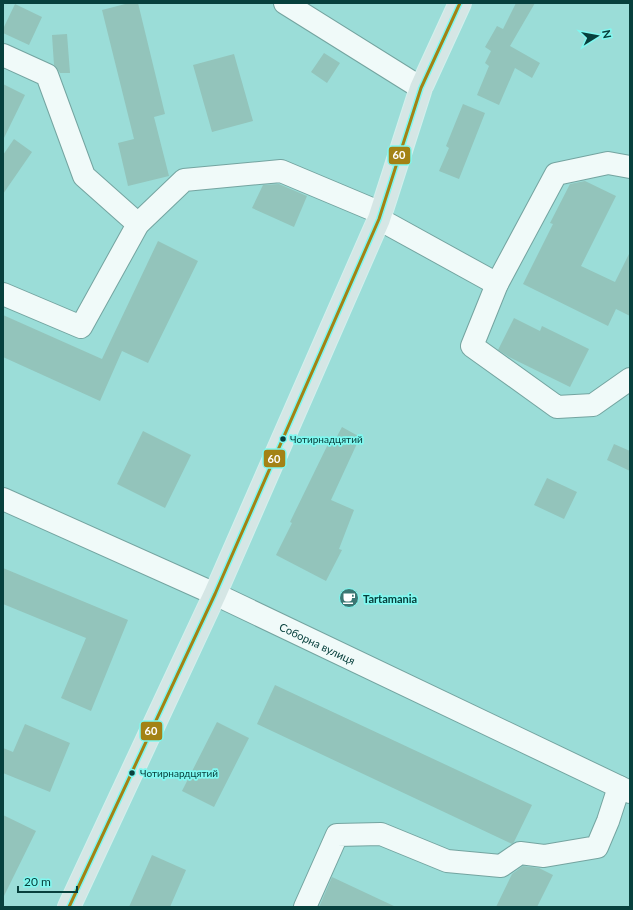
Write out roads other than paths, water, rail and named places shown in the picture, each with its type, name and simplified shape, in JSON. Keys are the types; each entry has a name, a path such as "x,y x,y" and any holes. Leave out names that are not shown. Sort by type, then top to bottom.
{"main road":[{"path":"69,907 215,594 380,216 421,88 460,3"}],"street":[{"path":"285,3 421,88"},
{"path":"3,55 47,75 84,176 138,224"},
{"path":"630,167 608,163 556,174 497,284 472,346 557,407 593,405 630,379"},
{"path":"3,294 81,327 138,224 184,180 281,171 380,216 497,284"},
{"name":"Соборна вулиця","path":"3,499 215,594 625,790"},
{"path":"305,907 337,836 381,834 447,861 501,866 520,853 544,856 597,847 608,821 625,790"}],"place":[{"name":"Чотирнадцятий","path":"283,439"},
{"name":"Tartamania","path":"349,598"},
{"name":"Чотирнардцятий","path":"132,773"}]}
